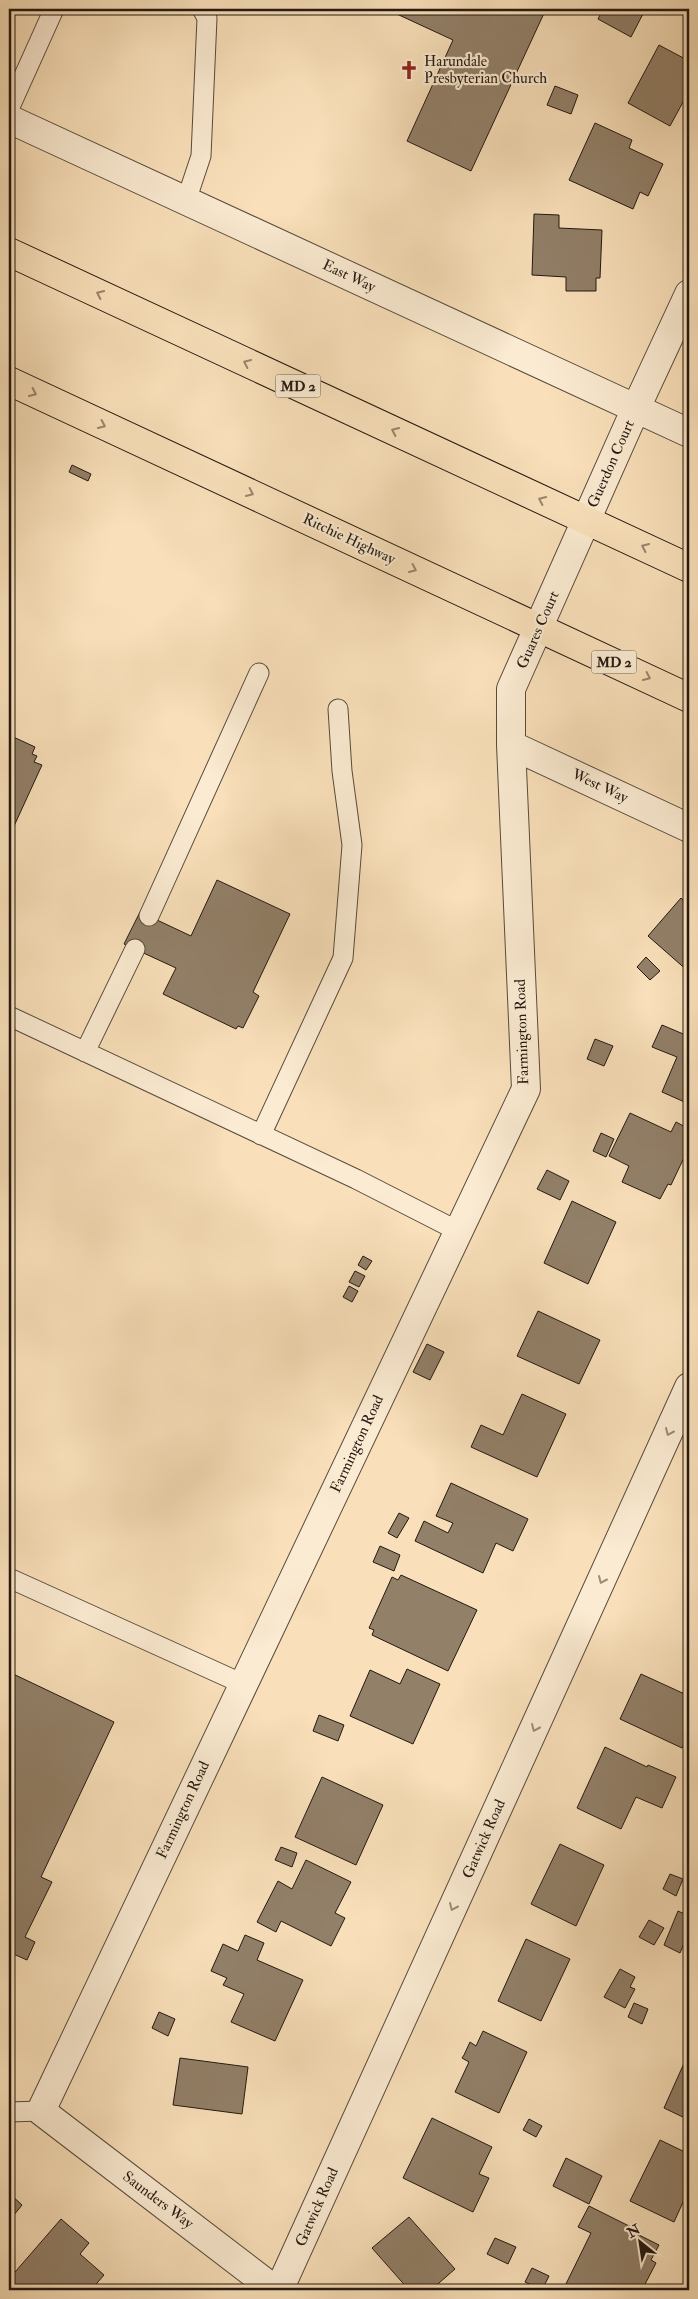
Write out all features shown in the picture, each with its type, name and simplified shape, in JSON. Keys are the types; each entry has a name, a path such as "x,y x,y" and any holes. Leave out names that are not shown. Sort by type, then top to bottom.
{"main road":[{"name":"MD 2","path":"9,252 689,568"},
{"name":"Ritchie Highway","path":"9,381 689,698"}],"street":[{"name":"East Way","path":"9,119 689,433"},
{"name":"Guerdon Court","path":"586,520 689,294"},
{"name":"Guares Court","path":"511,745 511,689 586,520"},
{"name":"West Way","path":"511,745 689,828"},
{"name":"Farmington Road","path":"41,2111 526,1089 511,745"},
{"name":"Gatwick Road","path":"277,2290 689,1387"},
{"name":"Saunders Way","path":"41,2111 277,2290"}],"lane":[{"path":"9,109 54,9"},
{"path":"186,201 201,156 207,18 202,9"},
{"path":"149,916 259,673"},
{"path":"261,1135 343,958 352,845 342,771 338,709"},
{"path":"85,1052 135,949"},
{"path":"9,1016 261,1135 458,1231"},
{"path":"9,1578 243,1684"},
{"path":"9,2112 41,2111"}],"building":[{"path":"386,9 546,9 471,171 407,141 453,40"},
{"path":"603,9 645,10 631,37 598,19"},
{"path":"659,45 689,61 689,91 670,126 628,103"},
{"path":"555,86 578,95 571,114 547,105"},
{"path":"595,123 632,140 629,148 663,164 648,196 640,192 633,209 569,180"},
{"path":"534,214 559,215 559,228 602,230 600,278 596,278 596,291 566,291 566,277 532,275"},
{"path":"72,465 91,474 88,481 69,472"},
{"path":"9,735 35,747 32,754 37,756 34,762 42,765 9,837"},
{"path":"217,880 290,914 253,992 259,996 243,1028 238,1026 236,1029 163,994 176,968 124,944 140,912 191,936"},
{"path":"681,898 689,906 689,972 648,936"},
{"path":"646,957 660,971 650,980 637,967"},
{"path":"662,1025 688,1036 689,1032 689,1104 662,1092 677,1057 652,1047"},
{"path":"595,1039 613,1046 604,1066 587,1059"},
{"path":"630,1113 671,1132 676,1122 689,1129 689,1147 671,1185 668,1184 660,1199 622,1182 629,1166 609,1156"},
{"path":"601,1133 614,1139 606,1157 593,1151"},
{"path":"547,1170 569,1181 560,1200 537,1189"},
{"path":"572,1201 616,1222 588,1284 544,1263"},
{"path":"363,1256 372,1261 366,1270 358,1265"},
{"path":"355,1271 365,1276 359,1287 349,1282"},
{"path":"349,1286 358,1291 352,1302 343,1297"},
{"path":"538,1311 600,1340 579,1384 517,1356"},
{"path":"427,1344 444,1352 430,1380 413,1372"},
{"path":"522,1394 566,1414 537,1477 471,1447 481,1425 503,1435"},
{"path":"451,1483 528,1519 513,1551 496,1543 483,1573 415,1541 424,1521 448,1533 453,1523 436,1516"},
{"path":"399,1513 409,1518 397,1538 388,1533"},
{"path":"380,1546 400,1555 394,1571 373,1562"},
{"path":"401,1575 477,1610 448,1671 372,1635 374,1630 369,1628 392,1577 398,1580"},
{"path":"407,1669 440,1684 413,1744 350,1716 370,1670 400,1684"},
{"path":"9,1672 114,1722 41,1877 52,1882 25,1937 35,1942 27,1960 9,1952"},
{"path":"641,1674 689,1696 689,1733 682,1748 620,1719"},
{"path":"319,1715 344,1725 338,1741 313,1731"},
{"path":"605,1747 647,1767 648,1765 676,1777 662,1808 636,1797 621,1829 577,1808"},
{"path":"322,1777 383,1805 356,1865 295,1837"},
{"path":"560,1844 604,1865 576,1926 531,1904"},
{"path":"281,1847 297,1853 292,1867 275,1860"},
{"path":"306,1860 351,1882 335,1913 345,1918 331,1946 281,1921 276,1932 257,1922 278,1881 292,1889"},
{"path":"670,1874 683,1879 676,1896 663,1889"},
{"path":"678,1911 689,1916 689,1937 687,1942 685,1941 680,1953 664,1945"},
{"path":"649,1920 664,1928 654,1945 639,1937"},
{"path":"245,1935 264,1943 257,1960 303,1980 275,2041 231,2022 244,1994 223,1985 227,1978 211,1971 223,1944 238,1951"},
{"path":"526,1939 570,1959 541,2021 498,2001"},
{"path":"620,1969 635,1977 630,1987 635,1989 625,2008 604,1997"},
{"path":"634,2003 648,2009 642,2024 628,2017"},
{"path":"159,2012 175,2019 168,2036 152,2028"},
{"path":"483,2031 527,2052 499,2113 455,2092 469,2062 462,2058 470,2042 476,2046"},
{"path":"689,2052 689,2120 664,2108"},
{"path":"180,2058 248,2067 242,2114 173,2105"},
{"path":"432,2118 492,2147 479,2174 489,2178 473,2212 403,2178"},
{"path":"529,2119 542,2126 536,2137 523,2130"},
{"path":"660,2140 689,2154 689,2189 674,2222 630,2201"},
{"path":"566,2158 602,2176 589,2204 553,2186"},
{"path":"9,2193 22,2205 9,2221"},
{"path":"589,2206 633,2228 631,2231 659,2245 651,2260 656,2263 642,2290 563,2290 591,2233 578,2227"},
{"path":"409,2217 455,2269 431,2290 409,2290 372,2248"},
{"path":"61,2219 89,2243 80,2254 104,2275 91,2290 47,2290 45,2288 43,2290 9,2290 9,2279"},
{"path":"495,2238 516,2247 508,2264 487,2254"},
{"path":"532,2268 549,2276 542,2290 525,2282"}],"place":[{"name":"Harundale Presbyterian Church","path":"409,70"}]}
